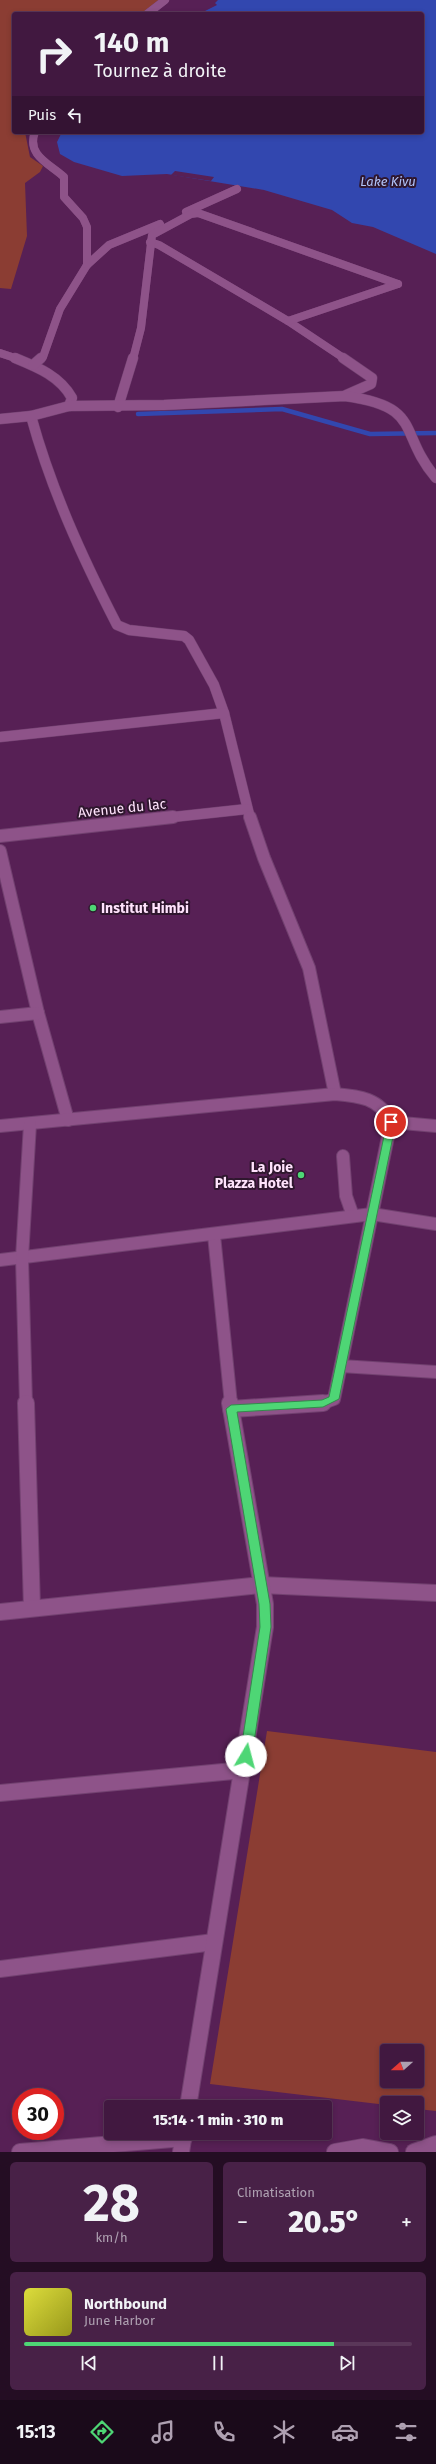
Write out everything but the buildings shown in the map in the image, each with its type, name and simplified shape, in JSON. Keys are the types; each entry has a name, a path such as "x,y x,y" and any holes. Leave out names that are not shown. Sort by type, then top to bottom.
{"street":[{"path":"150,12 166,0"},
{"path":"35,134 32,147 37,155 64,177 64,197 86,222 87,265"},
{"path":"33,365 43,357 60,309 87,265 109,245 237,189"},
{"path":"118,407 127,382 141,328 150,242 156,231 198,213 398,284 288,321"},
{"path":"150,242 159,245 288,321 372,378 371,384 366,388 345,396"},
{"path":"0,353 33,365 69,389 72,398 69,406"},
{"path":"0,419 31,416 69,406 118,407 345,396 371,400 395,411 405,419 422,460 436,478"},
{"path":"31,416 40,449 84,561 117,625 129,630 176,634 190,640 214,684 224,713 247,808 264,858 309,968 335,1094"},
{"path":"0,737 224,713"},
{"name":"Avenue du lac","path":"0,836 247,808"},
{"path":"0,850 38,1013 68,1120"},
{"path":"0,1017 38,1013"},
{"path":"0,1126 335,1094 360,1096 377,1102 388,1111 391,1122 334,1399 329,1402 231,1409"},
{"path":"391,1122 436,1126"},
{"path":"30,1124 22,1258 32,1608"},
{"path":"343,1156 346,1196 353,1216"},
{"path":"0,1260 214,1235 372,1214 436,1224"},
{"path":"189,2100 214,1942 244,1770 265,1627 261,1585 231,1409 214,1235"},
{"path":"341,1366 436,1372"},
{"path":"0,1612 261,1585 436,1593"},
{"path":"0,1793 244,1770"},
{"path":"0,1969 214,1942"},
{"path":"20,2152 183,2141"},
{"path":"414,2152 436,2144"},
{"path":"336,2152 363,2147 390,2152"}],"shaded area":[{"path":"0,0 159,0 144,12 12,12 12,134 25,134 30,157 43,166 40,172 25,183 27,236 11,289 0,288"},
{"path":"267,1731 436,1752 436,2111 424,2110 424,2096 380,2096 380,2104 210,2084"}],"water":[{"name":"Lake Kivu","path":"218,0 436,0 436,254 373,227 352,223 332,210 264,190 167,174 122,176 74,162 60,154 57,142 61,134 424,134 424,12 203,12 217,5 215,3"}],"pier":[{"path":"175,171 214,177 211,181 171,175"}],"waterway":[{"path":"138,414 282,409 370,434 436,433"}],"place":[{"name":"Institut Himbi","path":"93,908"},
{"name":"La Joie Plazza Hotel","path":"301,1175"}],"route":[{"path":"246,1756 265,1627 265,1604 231,1409 323,1403 334,1399 391,1122"}]}
